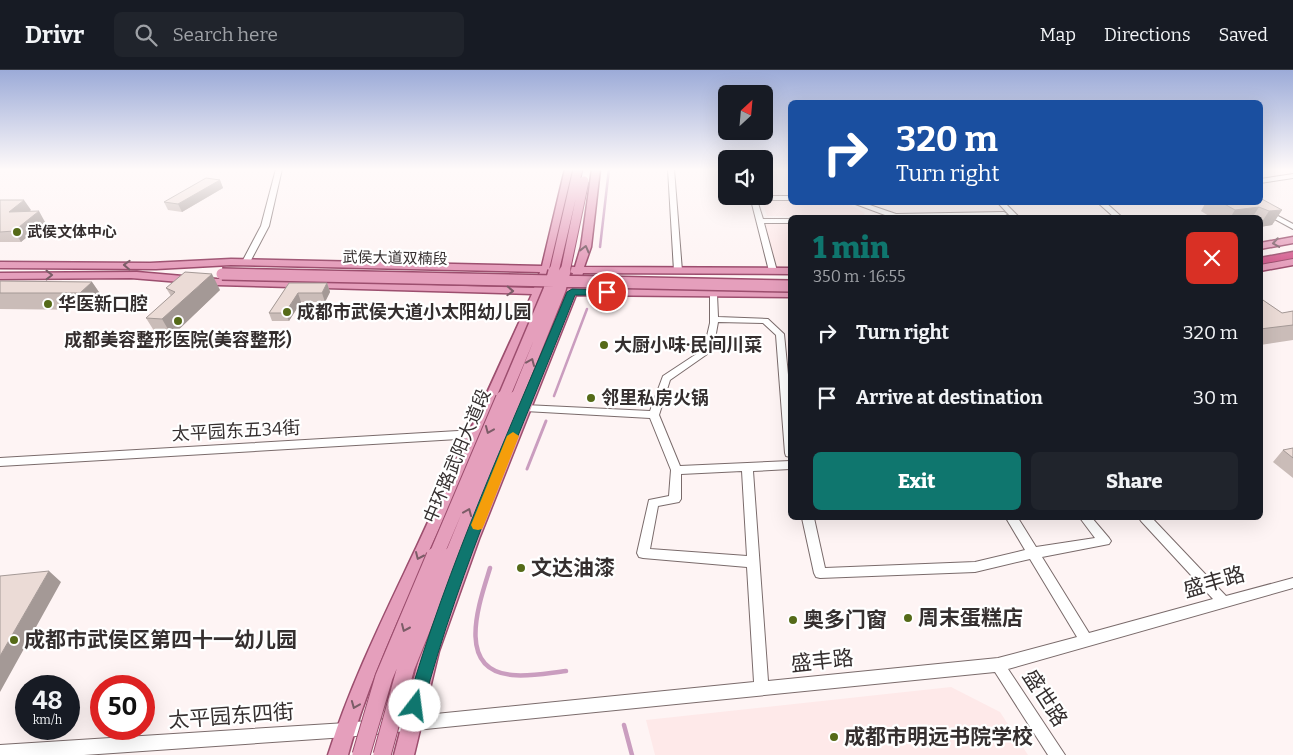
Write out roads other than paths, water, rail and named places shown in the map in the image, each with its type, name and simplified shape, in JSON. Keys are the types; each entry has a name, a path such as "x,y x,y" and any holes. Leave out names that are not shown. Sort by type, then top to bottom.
{"highway":[{"path":"1263,254 1293,249"},
{"path":"1263,260 1293,255"}],"main road":[{"path":"338,755 376,651 538,291 551,254 563,201"},
{"name":"中环路武阳大道段","path":"361,755 384,677 549,290 572,201"},
{"name":"中环路武阳大道段","path":"382,755 406,667 560,290 570,253 580,201"},
{"path":"404,755 410,724 430,651 472,539 572,292 586,247 592,201"},
{"path":"1263,245 1293,240"},
{"path":"149,266 246,262 579,270 788,271"},
{"path":"1263,267 1293,262"},
{"name":"武侯大道双楠段","path":"0,264 149,266 225,271 577,284 788,286"},
{"name":"武侯大道双楠段","path":"0,276 130,275 225,271 788,279"},
{"path":"130,275 217,282 572,292 788,294"}],"street":[{"path":"246,262 265,226 271,201"},
{"path":"673,201 678,270"},
{"path":"755,205 773,271"},
{"path":"861,205 887,215"},
{"path":"995,205 1006,215"},
{"path":"1003,205 1014,215"},
{"path":"1104,205 1116,215"},
{"path":"1252,205 1293,227"},
{"path":"760,221 788,221"},
{"path":"713,294 714,319 708,350 666,378 654,415 676,470 675,499 653,503 643,553 754,562"},
{"path":"714,319 765,321 780,334 788,429"},
{"path":"525,408 654,415"},
{"name":"太平园东五34街","path":"0,462 474,434"},
{"path":"676,470 788,465"},
{"path":"747,467 761,689"},
{"path":"808,520 820,573 975,568 1034,553 1105,541 1088,520"},
{"path":"1013,520 1086,640"},
{"path":"1147,520 1224,602"},
{"name":"盛丰路","path":"346,730 998,665 1293,583"},
{"name":"盛世路","path":"998,665 1057,755"},
{"name":"太平园东四街","path":"0,753 346,730"}],"waterway":[{"path":"600,247 605,201"},
{"path":"554,396 587,309"},
{"path":"527,469 546,421"},
{"path":"490,568 477,615 477,648 483,661 494,670 512,675 566,671"},
{"path":"624,725 632,755"}],"place":[{"name":"武侯文体中心","path":"17,232"},
{"name":"华医新口腔","path":"48,304"},
{"name":"成都市武侯大道小太阳幼儿园","path":"287,312"},
{"name":"成都美容整形医院(美容整形)","path":"178,321"},
{"name":"大厨小味·民间川菜","path":"604,345"},
{"name":"邻里私房火锅","path":"591,398"},
{"name":"文达油漆","path":"521,568"},
{"name":"周末蛋糕店","path":"908,618"},
{"name":"奥多门窗","path":"793,620"},
{"name":"成都市武侯区第四十一幼儿园","path":"14,640"},
{"name":"成都市明远书院学校","path":"834,737"}]}
